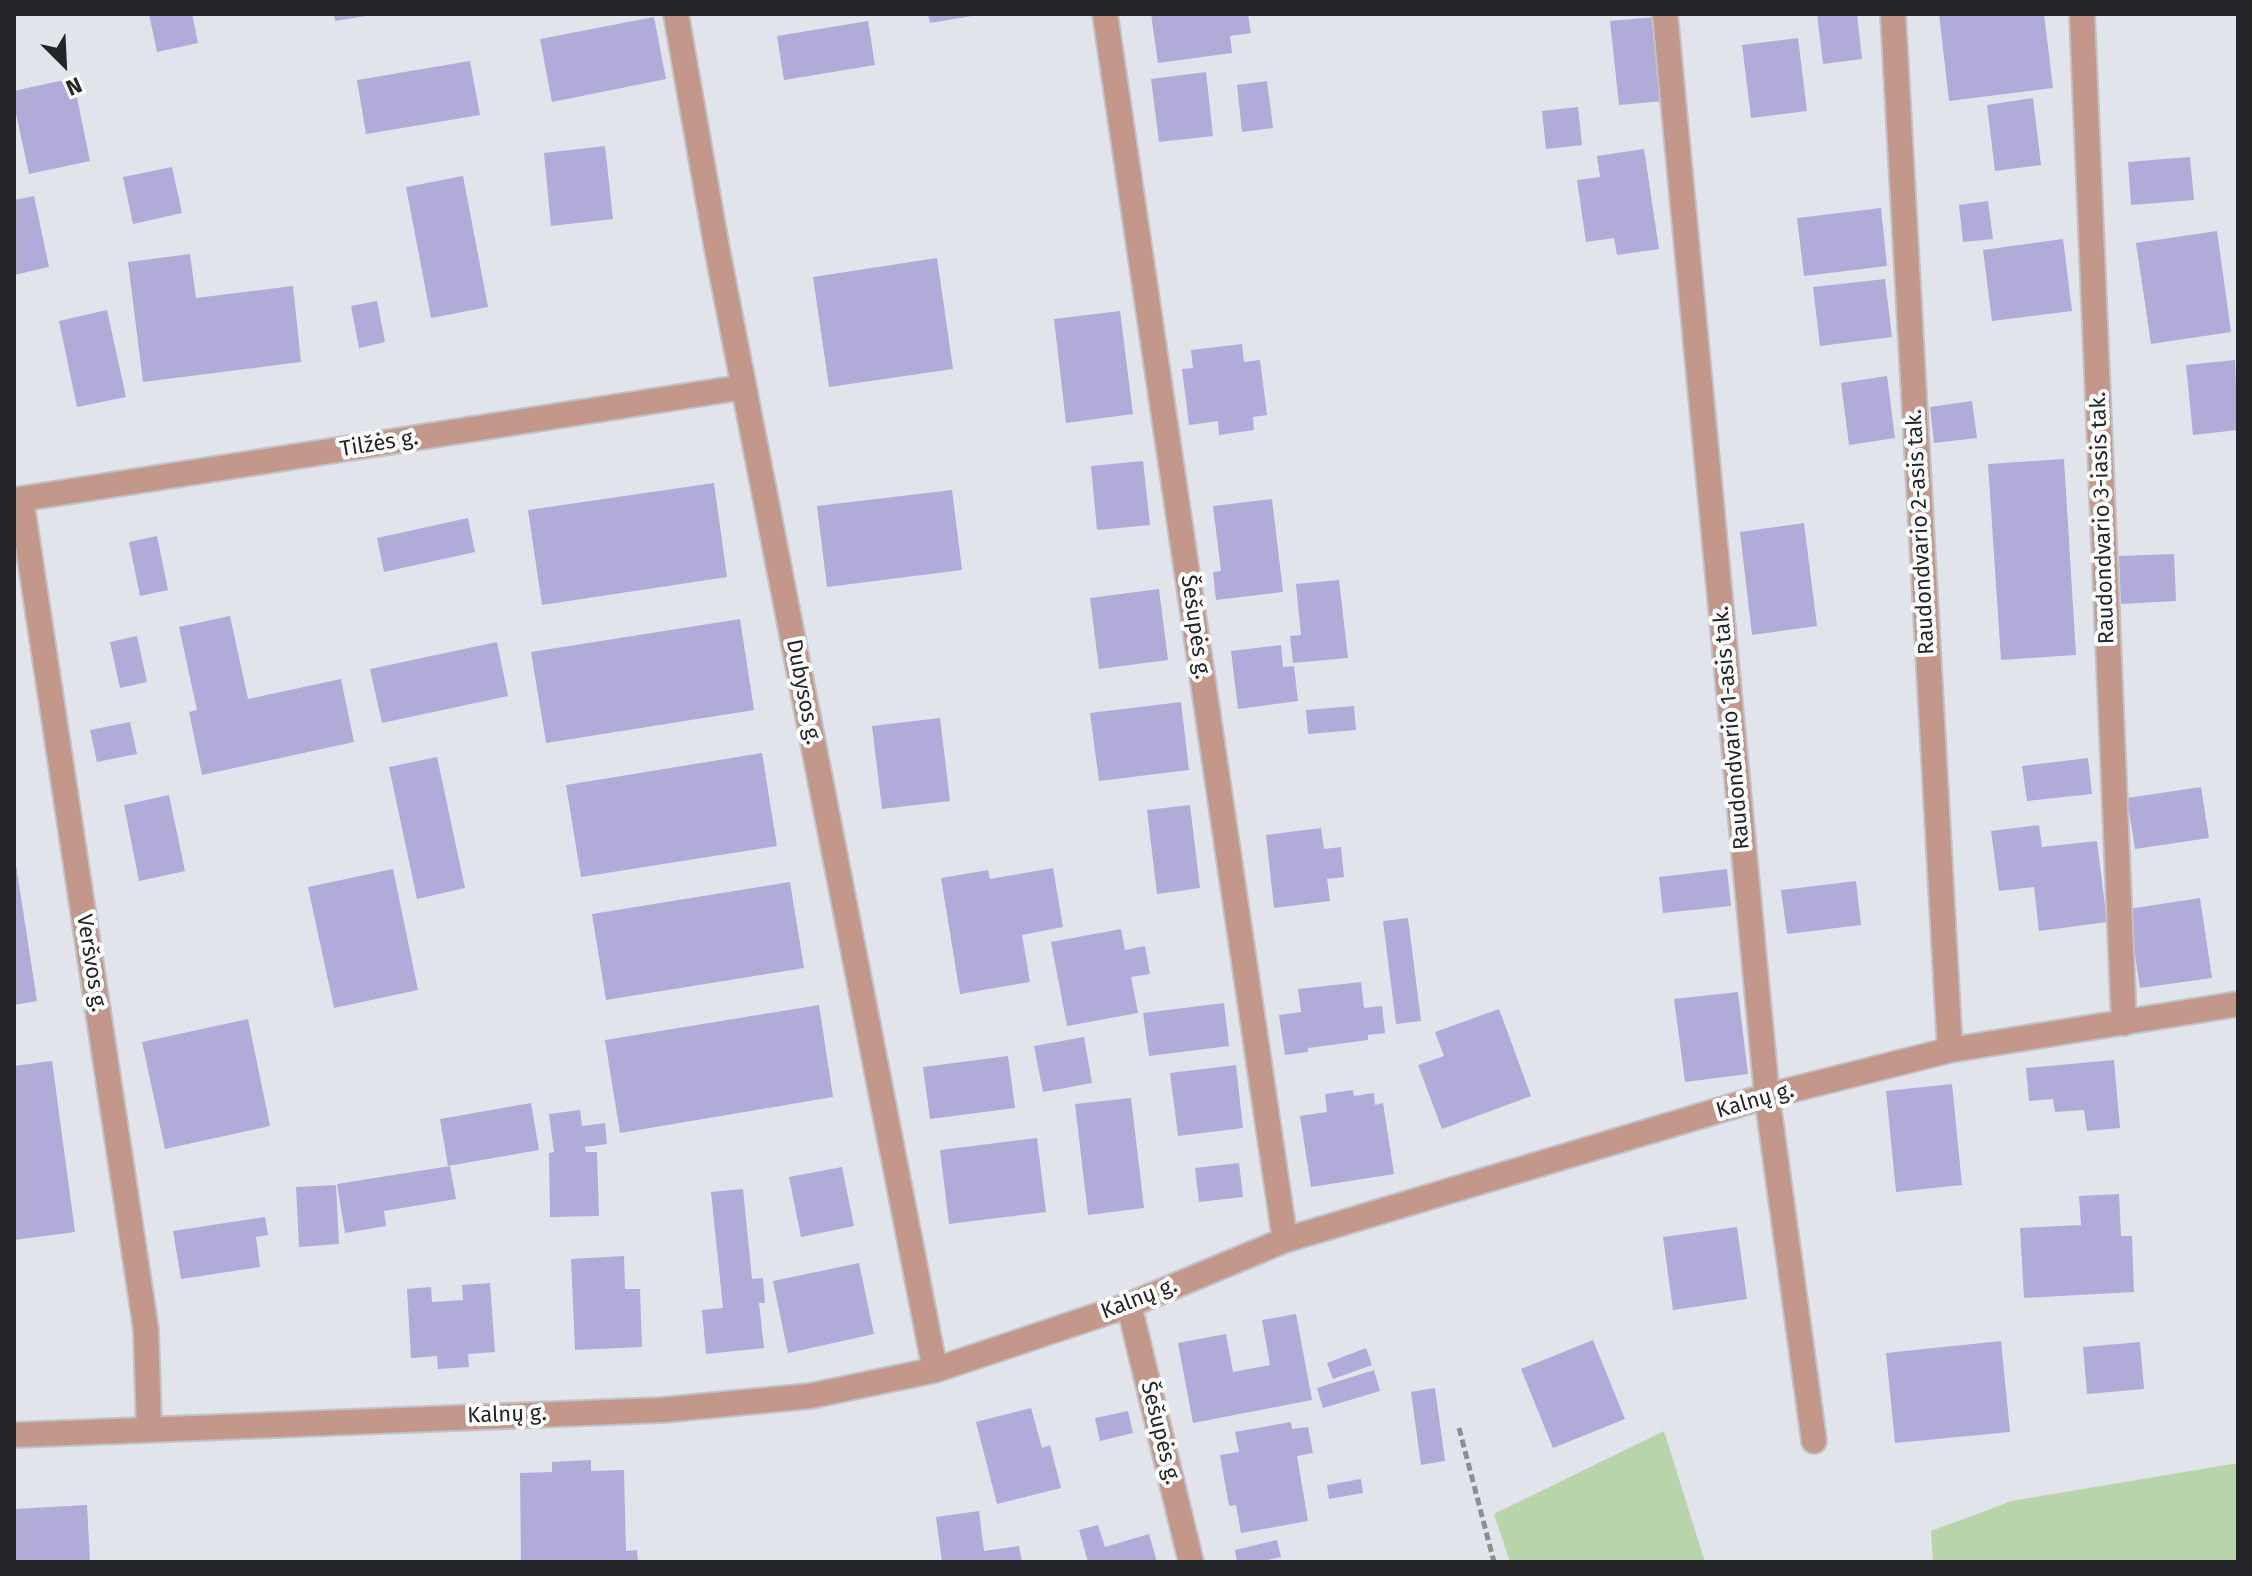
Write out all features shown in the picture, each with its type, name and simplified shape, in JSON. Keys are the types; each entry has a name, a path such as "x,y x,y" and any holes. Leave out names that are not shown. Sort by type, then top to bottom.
{"street":[{"name":"Dubysos g.","path":"676,14 744,387 935,1370"},
{"name":"Šešupės g.","path":"1105,14 1285,1240"},
{"name":"Raudondvario 1-asis tak.","path":"1665,14 1767,1096 1814,1441"},
{"name":"Raudondvario 2-asis tak.","path":"1893,14 1950,1050"},
{"name":"Raudondvario 3-iasis tak.","path":"2082,14 2124,1023"},
{"name":"Tilžės g.","path":"17,500 744,387"},
{"name":"Veršvos g.","path":"17,500 146,1330 149,1428"},
{"name":"Kalnų g.","path":"14,1435 662,1410 810,1396 935,1370 1129,1305 1285,1240 1767,1096 1950,1050 2238,1004"},
{"name":"Šešupės g.","path":"1129,1305 1191,1562"}],"path":[{"path":"1459,1428 1494,1562"}],"green space":[{"path":"1664,1431 1705,1562 1510,1562 1494,1514"},
{"path":"2238,1463 2238,1562 1933,1562 1931,1531 2012,1501"}],"building":[{"path":"149,14 192,14 198,43 157,52"},
{"path":"334,14 365,14 365,16 335,21"},
{"path":"928,14 972,14 972,16 930,23"},
{"path":"1151,14 1248,14 1251,33 1230,36 1232,53 1158,63"},
{"path":"1817,14 1857,14 1862,59 1823,64"},
{"path":"1939,14 2044,14 2053,88 1949,101"},
{"path":"654,17 666,79 552,102 540,39"},
{"path":"1656,17 1664,101 1619,105 1610,21"},
{"path":"868,21 875,65 784,80 777,36"},
{"path":"1798,38 1807,111 1751,118 1742,45"},
{"path":"470,61 480,115 366,134 357,80"},
{"path":"1206,72 1213,136 1159,142 1151,79"},
{"path":"73,78 90,161 29,174 14,91"},
{"path":"1267,81 1273,128 1242,132 1237,85"},
{"path":"2033,98 2041,165 1995,171 1987,105"},
{"path":"1578,107 1582,145 1546,149 1542,111"},
{"path":"605,146 613,219 551,226 544,153"},
{"path":"1644,149 1659,249 1617,255 1614,238 1586,242 1577,180 1600,177 1597,156"},
{"path":"2190,157 2194,200 2131,205 2128,162"},
{"path":"172,167 182,213 133,224 123,177"},
{"path":"463,176 488,307 431,318 406,187"},
{"path":"34,196 49,267 14,275 14,200"},
{"path":"1988,201 1993,239 1963,242 1959,205"},
{"path":"1881,208 1887,266 1804,276 1797,218"},
{"path":"2217,231 2231,332 2151,344 2136,243"},
{"path":"2063,239 2072,311 1992,321 1983,250"},
{"path":"190,254 196,298 293,286 301,362 143,382 128,262"},
{"path":"937,258 953,369 829,387 813,277"},
{"path":"1885,279 1892,337 1820,346 1813,287"},
{"path":"377,301 385,342 359,348 351,306"},
{"path":"107,310 126,397 77,407 59,321"},
{"path":"1120,311 1133,414 1066,423 1054,319"},
{"path":"1242,344 1244,362 1260,360 1267,415 1253,417 1254,430 1219,435 1218,421 1189,425 1182,369 1193,368 1191,350"},
{"path":"2235,360 2238,430 2193,435 2186,365"},
{"path":"1887,376 1895,438 1849,445 1841,383"},
{"path":"1972,401 1977,438 1934,443 1930,407"},
{"path":"2064,459 2076,655 2001,660 1988,464"},
{"path":"1143,461 1150,525 1097,530 1091,466"},
{"path":"714,483 727,577 542,605 528,510"},
{"path":"952,490 962,570 827,587 817,506"},
{"path":"1272,499 1283,592 1216,600 1213,572 1221,571 1213,506"},
{"path":"468,518 475,552 384,572 377,538"},
{"path":"1804,523 1817,626 1752,635 1740,532"},
{"path":"157,536 168,590 140,596 129,542"},
{"path":"2174,554 2176,601 2121,604 2119,556"},
{"path":"1339,580 1348,658 1293,663 1290,636 1301,635 1296,584"},
{"path":"1159,589 1168,660 1099,669 1090,598"},
{"path":"230,616 248,699 341,679 354,742 202,775 189,712 197,710 179,627"},
{"path":"740,619 754,710 546,743 531,652"},
{"path":"137,636 147,682 120,688 110,642"},
{"path":"497,642 508,696 382,723 370,669"},
{"path":"1281,645 1283,667 1294,666 1298,701 1238,709 1231,651"},
{"path":"1181,702 1189,770 1099,781 1090,713"},
{"path":"1354,706 1356,730 1308,734 1306,710"},
{"path":"940,718 950,801 882,809 872,726"},
{"path":"130,722 137,754 97,762 90,730"},
{"path":"762,753 777,846 581,877 566,785"},
{"path":"437,757 465,888 417,899 389,767"},
{"path":"2088,758 2092,794 2027,801 2022,766"},
{"path":"2201,787 2209,838 2135,849 2127,798"},
{"path":"169,795 185,871 139,881 124,805"},
{"path":"1190,805 1200,888 1157,894 1147,810"},
{"path":"2039,825 2042,847 2097,841 2107,922 2039,931 2034,887 1999,891 1991,831"},
{"path":"1321,828 1324,849 1341,847 1344,877 1327,879 1330,901 1274,908 1266,835"},
{"path":"14,852 37,1001 14,1005"},
{"path":"1053,868 1063,927 1022,935 1030,982 960,994 941,878 988,870 990,879"},
{"path":"393,869 418,990 334,1008 308,887"},
{"path":"1727,869 1731,906 1663,913 1659,877"},
{"path":"1856,881 1861,925 1787,934 1781,890"},
{"path":"790,882 804,968 606,1000 592,914"},
{"path":"2200,898 2212,978 2140,988 2128,909"},
{"path":"1408,918 1421,1021 1396,1024 1383,921"},
{"path":"1121,929 1125,950 1145,946 1150,974 1131,977 1138,1013 1067,1026 1051,942"},
{"path":"1361,982 1364,1008 1382,1006 1385,1033 1368,1035 1368,1040 1308,1048 1308,1052 1285,1055 1279,1015 1301,1012 1298,989"},
{"path":"1738,992 1748,1074 1685,1082 1674,999"},
{"path":"1224,1003 1229,1046 1149,1056 1143,1013"},
{"path":"819,1005 833,1097 620,1133 605,1040"},
{"path":"1499,1009 1531,1096 1442,1129 1418,1065 1444,1056 1435,1032"},
{"path":"248,1019 270,1126 165,1149 142,1042"},
{"path":"1084,1037 1092,1083 1043,1092 1034,1046"},
{"path":"1008,1056 1015,1108 930,1119 923,1067"},
{"path":"2114,1060 2120,1128 2087,1131 2084,1110 2055,1112 2053,1099 2029,1101 2026,1068"},
{"path":"52,1061 75,1232 14,1240 14,1066"},
{"path":"1236,1065 1243,1128 1178,1136 1170,1073"},
{"path":"1952,1084 1962,1185 1896,1192 1886,1091"},
{"path":"1353,1090 1354,1096 1374,1093 1375,1105 1383,1103 1394,1174 1311,1187 1300,1116 1327,1112 1325,1094"},
{"path":"1131,1098 1144,1208 1088,1215 1075,1104"},
{"path":"531,1103 539,1150 448,1166 440,1119"},
{"path":"580,1110 582,1126 605,1123 607,1144 585,1147 586,1152 597,1152 599,1216 550,1217 549,1153 554,1152 549,1114"},
{"path":"1037,1138 1046,1212 949,1224 940,1150"},
{"path":"1239,1163 1243,1197 1199,1202 1195,1168"},
{"path":"450,1166 456,1199 384,1211 386,1226 345,1233 337,1184"},
{"path":"842,1167 854,1226 801,1237 789,1177"},
{"path":"336,1185 339,1244 299,1247 296,1187"},
{"path":"743,1189 752,1279 763,1278 765,1303 759,1303 764,1348 706,1354 702,1310 723,1308 711,1192"},
{"path":"2119,1194 2121,1236 2132,1236 2134,1292 2024,1298 2020,1228 2081,1225 2079,1196"},
{"path":"265,1217 268,1235 256,1237 260,1267 181,1279 173,1231"},
{"path":"1737,1227 1747,1299 1673,1310 1663,1237"},
{"path":"624,1256 625,1289 640,1289 642,1347 575,1350 571,1259"},
{"path":"859,1263 874,1334 788,1353 773,1281"},
{"path":"490,1283 495,1352 468,1354 469,1367 438,1369 437,1356 411,1358 407,1289 431,1287 432,1302 463,1300 462,1285"},
{"path":"1296,1314 1312,1400 1193,1423 1178,1343 1226,1334 1233,1372 1270,1365 1262,1320"},
{"path":"1593,1340 1625,1419 1553,1448 1521,1369"},
{"path":"2001,1341 2010,1432 1895,1443 1886,1353"},
{"path":"2140,1342 2144,1389 2087,1394 2083,1347"},
{"path":"1366,1348 1372,1365 1333,1379 1327,1363"},
{"path":"1374,1370 1380,1391 1323,1408 1317,1388"},
{"path":"1435,1388 1445,1461 1421,1465 1411,1392"},
{"path":"1031,1408 1042,1448 1050,1445 1061,1488 997,1504 976,1422"},
{"path":"1128,1411 1133,1433 1100,1441 1095,1418"},
{"path":"1291,1422 1292,1429 1308,1427 1313,1453 1297,1456 1308,1521 1241,1533 1236,1505 1229,1506 1220,1455 1239,1452 1235,1432"},
{"path":"591,1460 591,1471 624,1470 626,1551 637,1550 638,1562 521,1562 520,1473 552,1472 552,1462"},
{"path":"1361,1479 1363,1493 1329,1499 1327,1485"},
{"path":"87,1505 90,1562 14,1562 14,1509"},
{"path":"979,1511 984,1551 1019,1546 1022,1562 942,1562 936,1517"},
{"path":"1098,1525 1105,1547 1149,1534 1157,1562 1088,1562 1079,1530"},
{"path":"1277,1540 1281,1557 1259,1562 1237,1562 1235,1550"}]}
